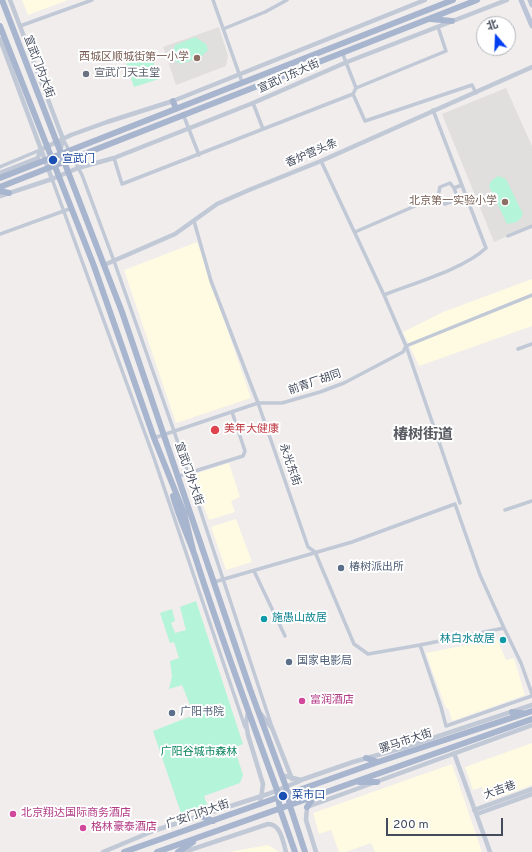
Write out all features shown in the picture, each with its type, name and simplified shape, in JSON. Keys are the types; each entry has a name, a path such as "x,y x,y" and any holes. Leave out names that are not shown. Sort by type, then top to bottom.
{"main road":[{"name":"宣武门内大街","path":"2,0 61,153"},
{"name":"宣武门东大街","path":"0,178 453,0"},
{"name":"宣武门东大街","path":"0,187 477,0"},
{"path":"521,0 532,26"},
{"path":"530,0 532,5"},
{"path":"429,19 452,21"},
{"name":"宣武门内大街","path":"0,26 55,166"},
{"path":"173,101 176,108"},
{"name":"宣武门外大街","path":"61,153 104,265 179,476 258,711 282,775 290,806 305,852"},
{"name":"宣武门外大街","path":"55,166 72,208 167,473 184,513 193,550 248,711 277,790 280,809 295,852"},
{"path":"0,191 9,193"},
{"name":"骡马市大街","path":"278,798 378,762 532,711"},
{"path":"512,712 524,714"},
{"name":"骡马市大街","path":"290,806 532,718"},
{"path":"457,736 467,727"},
{"path":"366,758 378,762"},
{"path":"354,782 377,782"},
{"path":"307,807 314,797"},
{"name":"广安门内大街","path":"124,852 278,798"},
{"name":"广安门内大街","path":"157,852 290,806"},
{"path":"202,816 213,821"},
{"path":"178,852 202,836"}],"street":[{"path":"10,0 63,139 82,175 114,261 174,431 272,728 292,778"},
{"path":"20,26 92,0"},
{"path":"213,0 242,82"},
{"path":"272,0 274,5"},
{"path":"223,29 265,12 274,5 287,0"},
{"name":"宣武门东大街","path":"40,150 63,139 107,122 173,101 239,73 425,0"},
{"name":"宣武门东大街","path":"0,196 52,179 78,168 114,158 254,103 347,62 507,0"},
{"path":"114,158 122,184 353,94 356,88 446,50 438,27"},
{"path":"0,39 40,150 65,210 162,479 263,784 260,804"},
{"path":"24,60 28,48"},
{"path":"342,52 356,88"},
{"name":"香炉营头条","path":"104,265 175,234 217,204 321,161 532,67"},
{"path":"353,94 364,121 472,85 476,93"},
{"path":"254,103 262,130"},
{"path":"384,295 454,267 477,256 486,248 433,110"},
{"path":"183,114 199,155"},
{"path":"61,153 63,139"},
{"path":"38,158 40,150"},
{"path":"0,168 40,150"},
{"path":"0,173 38,158 45,161"},
{"path":"321,161 384,295 406,346 480,576 521,663 532,695 446,726 420,645"},
{"path":"450,183 454,188 458,199 446,204 441,201 438,196 440,187 450,183"},
{"path":"454,188 462,184"},
{"path":"355,232 438,196"},
{"path":"0,234 72,208"},
{"name":"永光东街","path":"194,221 211,281 258,403 308,547 315,552 354,644 368,654 504,628"},
{"path":"508,236 532,226"},
{"name":"前青厂胡同","path":"154,438 258,403 282,404 344,383 403,352 406,346 532,295"},
{"path":"518,349 532,344"},
{"path":"179,476 243,456 245,451 244,444 232,412"},
{"path":"505,510 532,501"},
{"path":"214,582 352,542 458,504"},
{"path":"254,570 284,636"},
{"name":"骡马市大街","path":"301,780 532,705"},
{"path":"248,711 246,723 248,735"},
{"path":"258,711 272,728"},
{"path":"316,852 306,820 307,807 532,725"},
{"path":"454,753 490,852"},
{"path":"282,775 301,780"},
{"path":"103,852 153,831 261,796 301,780"},
{"name":"大吉巷","path":"475,812 532,789"},
{"path":"254,798 262,790"},
{"name":"大吉巷","path":"475,812 532,794"},
{"path":"184,852 268,824 277,827 286,852"}],"shaded area":[{"path":"22,0 68,0 28,15"},
{"name":"西城区顺城街第一小学","path":"219,27 228,56 226,66 176,85 163,47"},
{"path":"506,88 532,146 532,225 494,242 442,114"},
{"path":"197,242 251,398 176,423 124,270"},
{"path":"532,279 532,326 419,366 403,332 443,312"},
{"path":"229,463 240,497 231,501 235,512 209,520 192,475"},
{"path":"236,519 252,562 226,570 211,527"},
{"path":"497,639 506,660 514,658 525,695 452,721 448,708 446,709 426,653"},
{"path":"532,743 532,785 492,800 490,795 486,797 482,787 473,790 465,767"},
{"path":"452,764 482,852 375,852 371,843 346,852 339,852 331,830 319,834 313,813"},
{"path":"268,845 279,852 229,852"}],"green space":[{"path":"195,37 206,44 208,50 201,57 181,64 174,61 172,53 175,45"},
{"path":"149,49 159,79 134,87 124,57"},
{"path":"498,176 506,179 523,214 520,219 514,223 507,224 489,186 491,181"},
{"name":"广阳谷城市森林","path":"196,601 243,744 236,747 235,750 243,775 240,783 204,796 208,807 182,816 153,731 194,715 182,685 169,689 172,676 170,661 179,658 174,642 170,643 160,613 172,609 175,621 171,623 175,633 186,630 180,607"}],"place":[{"name":"西城区顺城街第一小学","path":"197,58"},
{"name":"宣武门天主堂","path":"86,74"},
{"name":"宣武门","path":"53,160"},
{"name":"北京第一实验小学","path":"505,202"},
{"name":"美年大健康","path":"215,430"},
{"name":"椿树派出所","path":"341,568"},
{"name":"施愚山故居","path":"264,619"},
{"name":"林白水故居","path":"503,640"},
{"name":"国家电影局","path":"289,662"},
{"name":"富润酒店","path":"302,701"},
{"name":"广阳书院","path":"172,713"},
{"name":"菜市口","path":"283,796"},
{"name":"北京翔达国际商务酒店","path":"13,814"},
{"name":"格林豪泰酒店","path":"83,828"}],"district":[{"name":"椿树街道","path":"423,436"}]}
